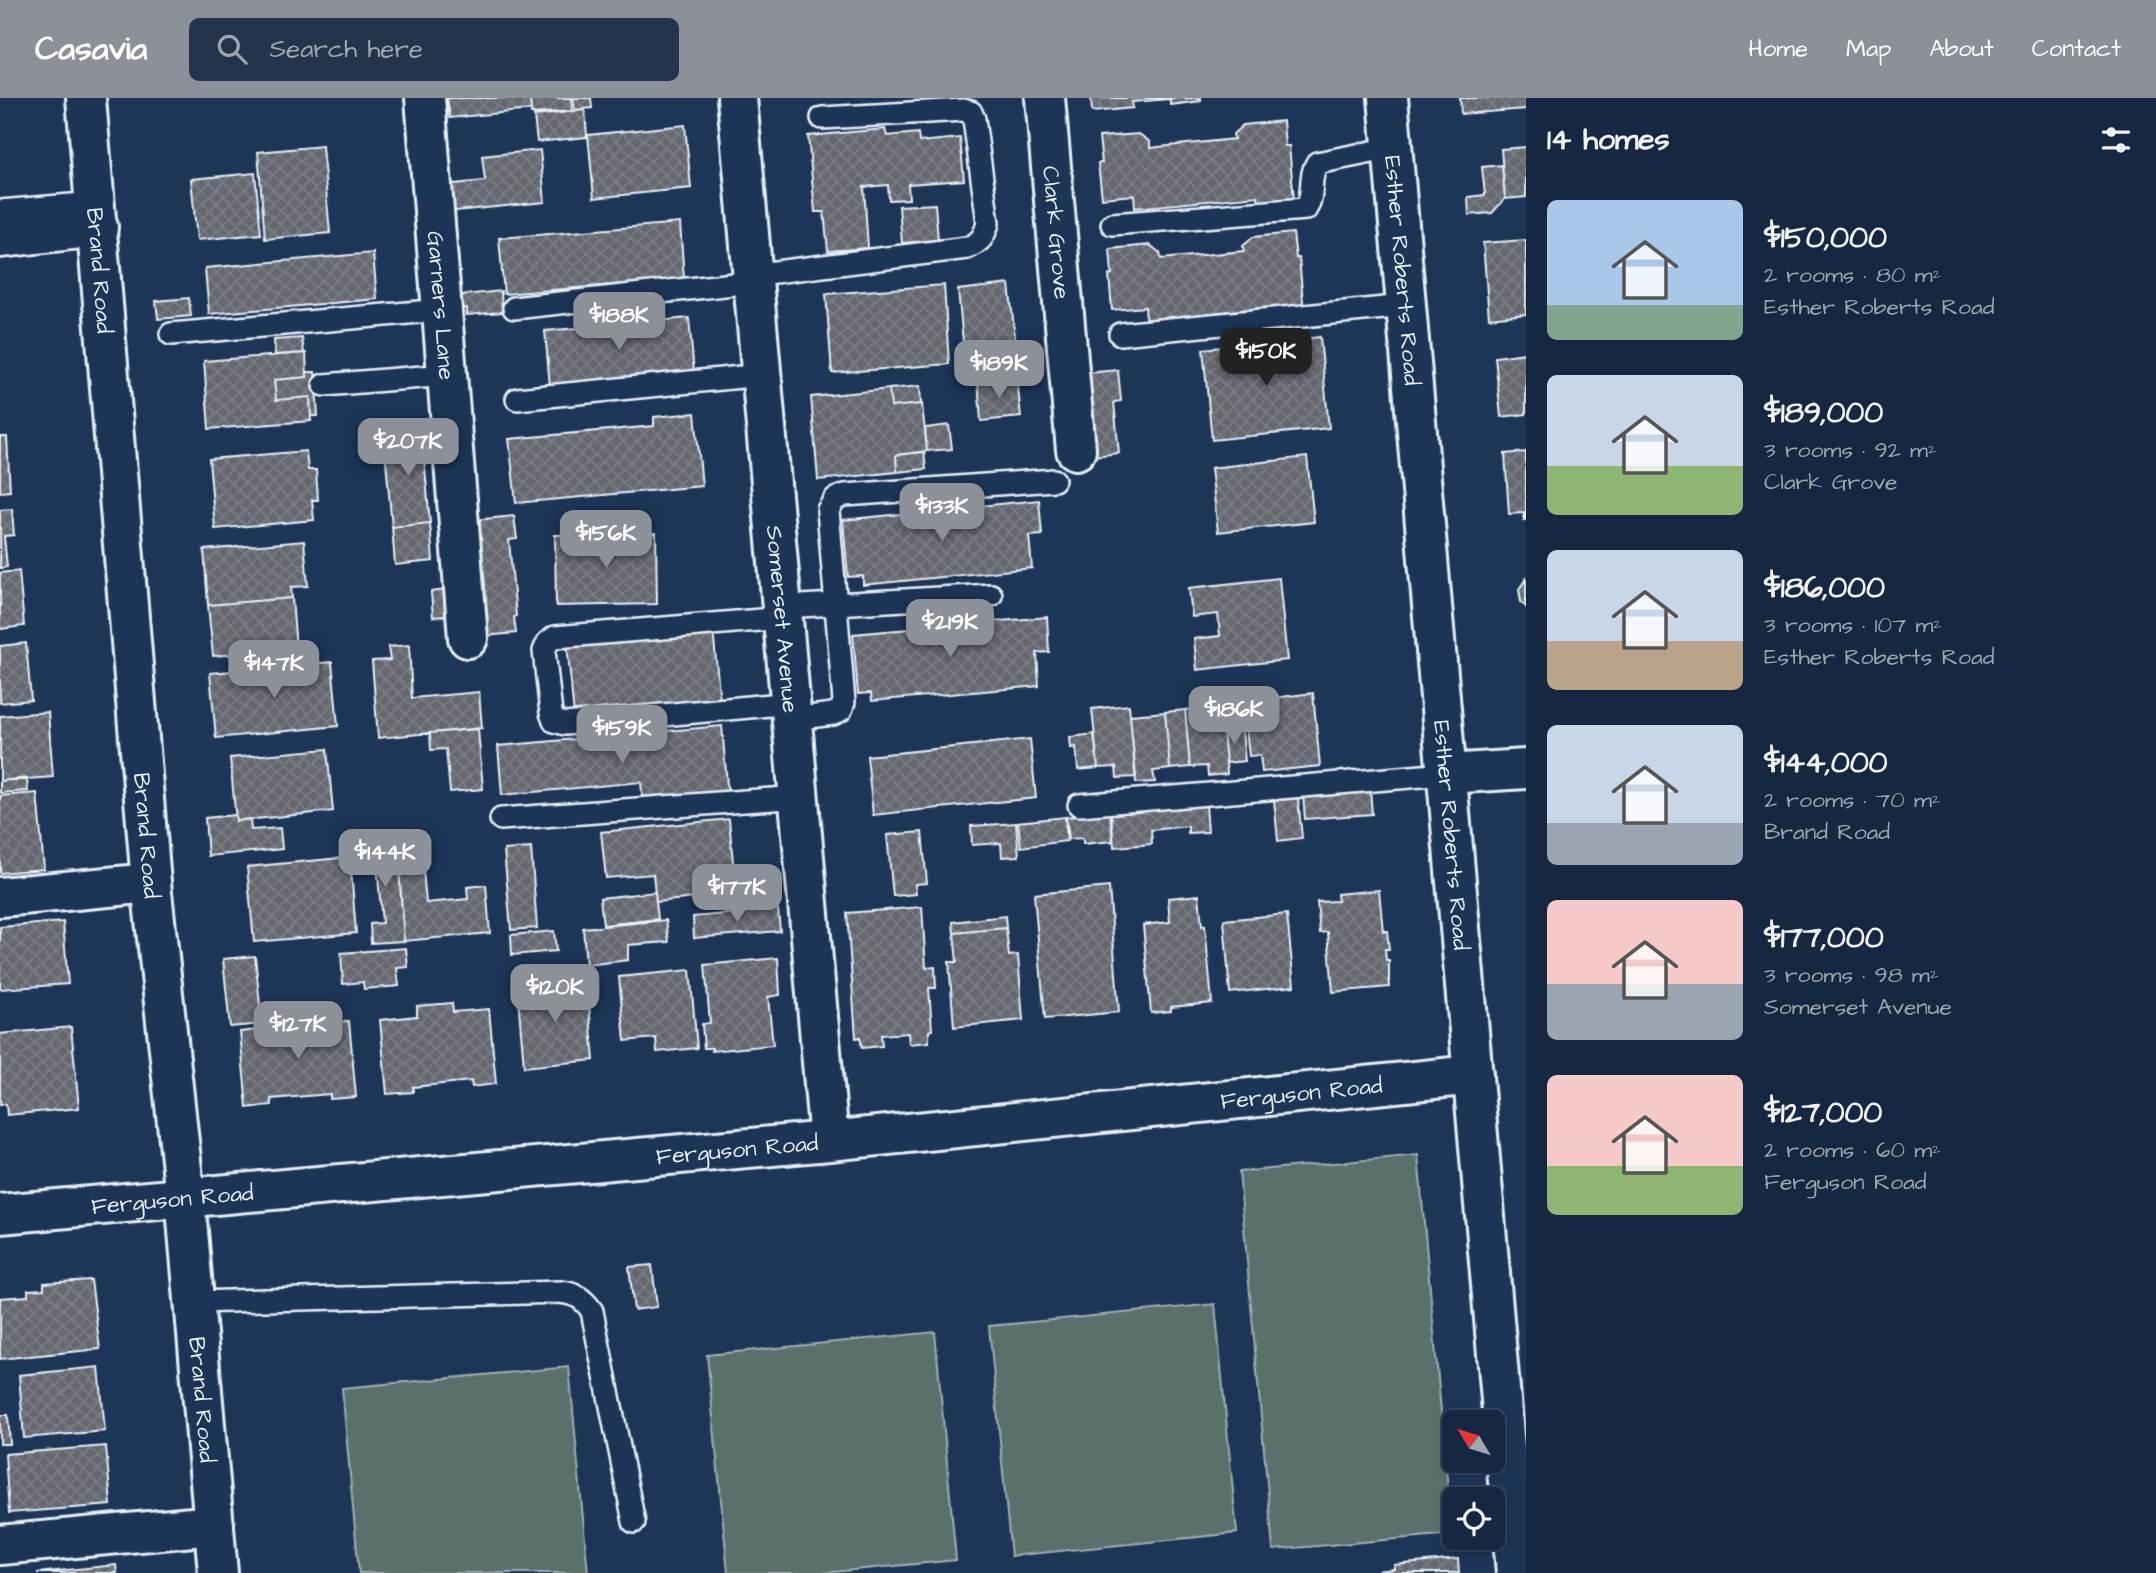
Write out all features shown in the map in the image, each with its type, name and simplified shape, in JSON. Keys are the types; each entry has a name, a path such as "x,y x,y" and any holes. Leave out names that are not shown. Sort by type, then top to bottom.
{"street":[{"name":"Brand Road","path":"86,98 151,883 186,1197 218,1573"},
{"name":"Garners Lane","path":"425,98 468,638"},
{"name":"Somerset Avenue","path":"737,98 829,1141"},
{"name":"Clark Grove","path":"1045,98 1076,450"},
{"name":"Esther Roberts Road","path":"1388,98 1473,1075 1510,1321 1517,1573"},
{"path":"0,238 97,215"},
{"path":"1446,774 1526,769"},
{"path":"0,897 151,883"},
{"name":"Ferguson Road","path":"0,1214 829,1141 1473,1075"},
{"path":"0,1545 214,1525"}],"lane":[{"path":"514,308 752,279 967,248 980,243 988,223 971,112 964,110 822,118"},
{"path":"1112,224 1306,209 1311,202 1312,169 1317,163 1392,148"},
{"path":"0,211 97,215"},
{"path":"1120,334 1405,306"},
{"path":"171,334 442,310"},
{"path":"324,385 447,375"},
{"path":"517,399 762,375"},
{"path":"991,595 835,604 784,613 555,637 548,642 544,651 551,713 554,722 565,724 792,711 834,714 841,710 844,702 835,604 828,510 835,499 845,495 1054,480"},
{"path":"1079,805 1446,774"},
{"path":"501,819 800,797"},
{"path":"195,1302 561,1292 584,1299 592,1311 634,1522"}],"green space":[{"path":"1418,1155 1442,1423 1442,1474 1447,1474 1448,1487 1442,1487 1442,1535 1273,1550 1239,1172"},
{"path":"1215,1304 1237,1533 1011,1556 989,1326"},
{"path":"935,1332 956,1560 823,1573 728,1573 707,1355"},
{"path":"569,1367 588,1573 359,1573 342,1388"}],"building":[{"path":"447,98 530,98 531,110 450,118"},
{"path":"530,98 571,98 572,111 531,114"},
{"path":"573,98 591,98 592,108 575,110"},
{"path":"1091,98 1201,98 1201,101 1170,105 1170,99 1132,102 1133,108 1092,112"},
{"path":"1460,98 1526,98 1526,109 1461,114"},
{"path":"585,110 587,137 537,142 534,116"},
{"path":"1283,121 1285,146 1289,146 1294,200 1259,203 1258,196 1135,208 1134,195 1102,198 1098,163 1102,163 1099,137 1139,134 1150,142 1150,148 1234,139 1233,134 1243,125"},
{"path":"685,125 691,188 594,198 588,135"},
{"path":"885,129 887,136 918,133 919,142 960,138 964,180 908,184 909,199 889,200 888,185 864,187 868,248 828,251 824,212 815,212 808,136"},
{"path":"322,146 330,233 265,239 258,152"},
{"path":"1526,147 1526,197 1505,199 1501,149"},
{"path":"540,150 545,202 446,212 443,185 485,181 482,156"},
{"path":"1502,165 1505,199 1492,213 1469,215 1468,197 1485,195 1482,167"},
{"path":"255,173 261,234 197,240 191,179"},
{"path":"935,204 938,240 902,243 899,206"},
{"path":"680,223 684,279 504,294 499,238"},
{"path":"1293,233 1296,258 1299,258 1304,312 1269,315 1268,307 1146,320 1145,307 1112,310 1110,249 1150,245 1160,253 1161,259 1244,251 1243,246 1253,237"},
{"path":"1526,240 1526,314 1489,318 1483,243"},
{"path":"373,253 377,299 209,314 205,268"},
{"path":"1009,284 1016,346 964,352 958,290"},
{"path":"944,285 949,364 832,373 826,294"},
{"path":"501,291 502,312 467,315 467,308 456,309 455,296"},
{"path":"189,298 191,316 158,319 156,301"},
{"path":"689,318 694,373 550,387 545,331"},
{"path":"1320,337 1329,428 1212,440 1203,349"},
{"path":"302,338 304,353 275,355 274,340"},
{"path":"306,353 307,377 274,380 276,400 310,397 311,421 209,429 204,361"},
{"path":"1526,353 1526,414 1501,417 1495,357"},
{"path":"1118,370 1121,401 1114,402 1119,453 1094,456 1086,373"},
{"path":"307,372 315,372 318,416 311,416 310,397 276,400 274,380 307,377"},
{"path":"1017,378 1021,417 981,421 978,382"},
{"path":"920,386 921,404 891,407 889,389"},
{"path":"889,389 891,407 922,404 927,451 896,455 897,472 818,480 811,397"},
{"path":"695,413 702,486 516,503 509,439 654,426 654,417"},
{"path":"421,424 430,523 392,527 385,450 397,449 396,426"},
{"path":"949,425 952,449 927,451 925,428"},
{"path":"0,437 7,437 10,491 0,492"},
{"path":"306,451 308,470 316,470 318,500 312,500 314,520 215,529 209,459"},
{"path":"924,452 926,469 897,472 896,455"},
{"path":"1526,452 1524,520 1524,513 1509,514 1505,454"},
{"path":"1307,457 1314,522 1218,532 1211,468"},
{"path":"1039,500 1042,535 1029,536 1032,568 863,585 863,576 848,577 843,520"},
{"path":"12,509 14,535 4,536 7,567 0,568 0,510"},
{"path":"514,516 517,539 509,540 516,633 485,636 475,520"},
{"path":"430,523 433,561 395,565 392,527"},
{"path":"656,533 657,604 556,606 555,535"},
{"path":"304,541 308,586 291,587 292,598 208,605 204,550"},
{"path":"19,571 24,626 0,629 0,573"},
{"path":"1279,578 1287,660 1197,670 1194,639 1220,636 1218,614 1192,617 1189,588"},
{"path":"1526,579 1526,607 1521,602 1519,589"},
{"path":"451,589 455,615 433,617 431,592"},
{"path":"292,598 296,649 213,656 208,605"},
{"path":"1047,617 1049,652 1037,653 1039,686 872,701 871,693 858,694 853,634"},
{"path":"713,629 720,702 574,716 567,643"},
{"path":"26,643 31,700 0,703 0,646"},
{"path":"409,645 412,698 479,692 482,728 378,738 372,661 390,660 388,647"},
{"path":"332,662 338,726 216,738 210,673"},
{"path":"1313,693 1320,766 1262,772 1260,755 1249,756 1245,719 1257,717 1255,700"},
{"path":"1129,705 1136,777 1117,778 1116,767 1098,768 1092,709"},
{"path":"1221,706 1227,774 1208,776 1207,766 1190,767 1185,710"},
{"path":"1185,710 1190,767 1170,769 1165,712"},
{"path":"48,712 53,777 0,781 0,716"},
{"path":"1165,712 1170,769 1153,771 1155,782 1136,783 1130,715"},
{"path":"722,726 728,796 643,804 641,782 502,795 498,746"},
{"path":"478,729 483,789 450,792 446,749 431,750 430,733"},
{"path":"1242,730 1245,761 1226,763 1223,732"},
{"path":"1094,734 1098,768 1078,770 1076,747 1071,748 1070,737"},
{"path":"1030,739 1036,798 873,815 867,756"},
{"path":"327,749 333,811 236,821 230,758"},
{"path":"27,778 28,791 0,793 0,781"},
{"path":"1370,789 1372,814 1305,819 1303,795"},
{"path":"37,793 44,869 0,873 0,796"},
{"path":"1298,798 1302,838 1278,841 1274,800"},
{"path":"1206,805 1208,832 1188,833 1188,826 1151,830 1152,844 1114,847 1111,813"},
{"path":"1110,813 1113,841 1083,844 1083,838 1069,839 1066,817"},
{"path":"235,815 236,821 250,819 251,830 280,828 282,849 208,856 205,818"},
{"path":"1065,817 1067,841 1021,847 1018,822"},
{"path":"729,819 736,894 656,902 653,874 606,878 601,832"},
{"path":"1016,823 1019,856 1002,857 1001,843 972,845 971,826"},
{"path":"922,832 927,883 915,884 916,894 893,896 887,835"},
{"path":"397,841 404,941 371,943 370,924 382,923 377,864 358,865 356,844"},
{"path":"421,848 426,903 468,899 467,887 486,885 490,933 404,941 398,850"},
{"path":"531,848 537,928 511,930 504,850"},
{"path":"350,857 356,933 254,942 247,867"},
{"path":"1109,887 1119,1012 1045,1019 1034,894"},
{"path":"1379,890 1383,931 1387,931 1389,949 1385,949 1386,960 1389,960 1389,987 1333,992 1328,932 1320,933 1317,902 1338,901 1337,894"},
{"path":"655,892 658,919 603,925 600,898"},
{"path":"1199,895 1202,926 1205,925 1212,1003 1171,1007 1171,1011 1151,1013 1143,925 1170,922 1168,898"},
{"path":"922,907 926,968 935,967 936,988 929,988 932,1030 929,1031 929,1042 909,1044 908,1033 881,1035 882,1046 862,1048 860,1037 856,1038 847,913"},
{"path":"778,909 780,931 694,938 693,917"},
{"path":"1287,914 1294,986 1230,993 1224,920"},
{"path":"1005,916 1006,928 954,933 953,922"},
{"path":"666,920 669,942 628,945 628,960 586,965 583,928"},
{"path":"63,922 68,984 0,989 0,927"},
{"path":"1006,928 1009,956 1018,955 1023,1020 954,1027 949,962 957,962 954,933"},
{"path":"554,931 556,951 512,955 511,935"},
{"path":"406,948 408,967 397,968 399,986 364,989 363,982 343,984 341,953"},
{"path":"255,956 262,1024 230,1027 223,959"},
{"path":"778,958 780,995 768,997 773,1045 712,1051 712,1048 704,1048 702,1024 710,1023 705,965"},
{"path":"690,970 697,1048 657,1052 656,1038 625,1041 619,977"},
{"path":"548,982 548,988 587,984 594,1060 524,1067 517,985"},
{"path":"452,1003 453,1012 489,1009 496,1084 472,1087 471,1081 413,1087 413,1092 387,1094 380,1020 417,1016 417,1006"},
{"path":"310,1016 311,1025 349,1021 356,1097 330,1099 330,1094 271,1099 272,1105 247,1108 240,1032 276,1028 275,1020"},
{"path":"71,1027 79,1108 7,1115 6,1104 0,1105 0,1034"},
{"path":"652,1265 657,1307 634,1310 629,1267"},
{"path":"91,1280 100,1349 0,1359 0,1298 28,1296 28,1290 44,1289 44,1283"},
{"path":"99,1367 105,1431 24,1438 19,1375"},
{"path":"0,1415 8,1415 10,1444 0,1444"},
{"path":"106,1446 111,1505 9,1513 5,1454"},
{"path":"1458,1559 1459,1573 1378,1573 1394,1569 1394,1565"},
{"path":"116,1565 117,1573 37,1573"}]}
